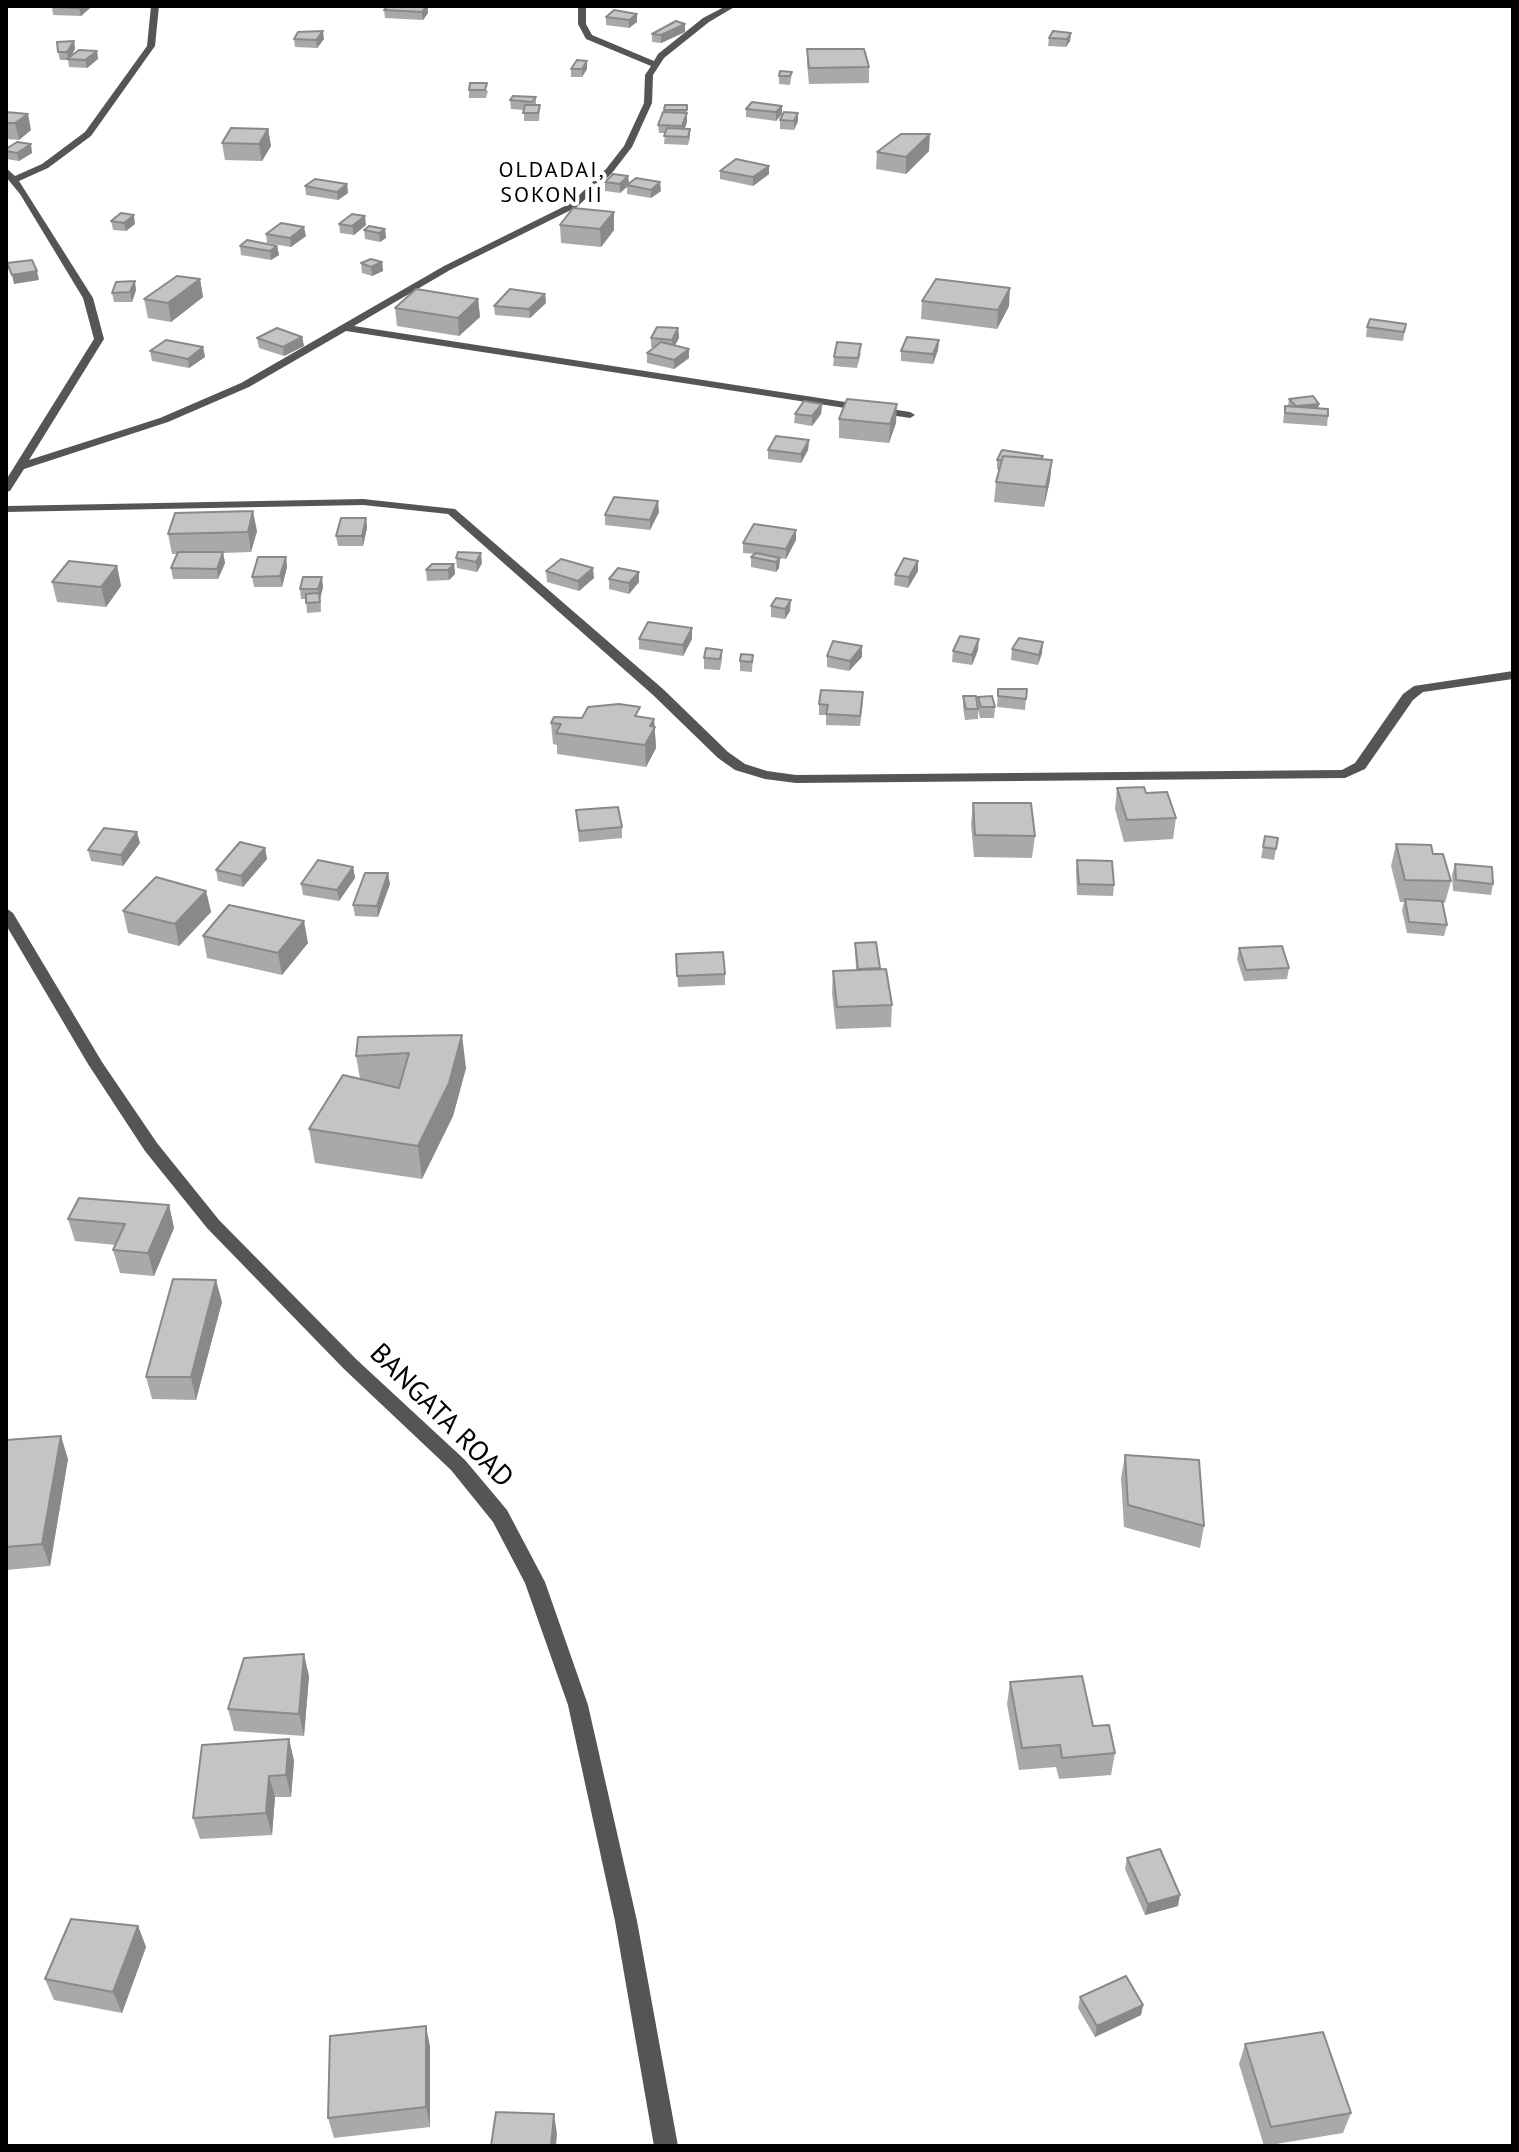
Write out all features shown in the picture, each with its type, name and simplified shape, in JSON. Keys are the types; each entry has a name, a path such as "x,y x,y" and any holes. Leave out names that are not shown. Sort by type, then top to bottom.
{"street":[{"path":"6,489 99,339 88,298 10,181 45,166 88,134 151,46 155,6"},
{"path":"582,6 582,24 589,37 655,65"},
{"path":"20,467 164,420 245,385 447,268 554,217 589,193 628,147 648,103 649,75 655,65 668,50 706,20 732,6"},
{"path":"346,328 910,415"},
{"path":"6,509 363,502 451,511 658,692 723,755 740,767 765,775 796,779 1345,774 1360,766 1408,697 1419,689 1513,675"},
{"name":"BANGATA ROAD","path":"6,913 151,1147 213,1224 350,1364 458,1465 500,1516 535,1582 578,1705 626,1921 666,2146"}],"building":[{"path":"52,6 81,6 79,8"},
{"path":"388,6 427,6 422,12 384,10"},
{"path":"614,10 637,14 629,20 606,17"},
{"path":"676,21 685,24 661,35 652,34"},
{"path":"323,31 316,40 294,39 298,32"},
{"path":"1053,31 1071,33 1067,39 1049,38"},
{"path":"74,41 67,52 58,52 57,42"},
{"path":"807,49 864,49 869,67 809,68"},
{"path":"79,50 97,51 85,60 67,59"},
{"path":"577,60 587,61 582,69 571,69"},
{"path":"780,71 792,72 790,76 779,76"},
{"path":"470,83 487,83 485,90 469,90"},
{"path":"513,96 536,97 532,102 510,100"},
{"path":"752,102 782,106 776,112 746,109"},
{"path":"525,105 540,105 538,113 523,113"},
{"path":"665,105 687,105 687,110 664,110"},
{"path":"6,112 28,114 15,123 6,123"},
{"path":"663,112 687,113 682,126 658,125"},
{"path":"784,112 798,113 794,121 780,120"},
{"path":"231,128 268,129 259,144 222,143"},
{"path":"667,128 690,129 688,137 664,136"},
{"path":"901,134 930,134 906,157 877,152"},
{"path":"17,142 31,144 17,153 6,151 6,149"},
{"path":"736,159 769,166 753,177 720,171"},
{"path":"613,174 628,176 620,184 605,182"},
{"path":"636,178 660,182 651,190 627,185"},
{"path":"315,179 347,184 337,192 305,186"},
{"path":"573,208 614,212 600,229 560,225"},
{"path":"121,213 134,215 124,223 111,221"},
{"path":"352,214 365,216 352,226 339,224"},
{"path":"281,223 304,227 290,238 266,234"},
{"path":"369,226 385,229 379,233 364,230"},
{"path":"247,240 277,246 270,251 240,246"},
{"path":"371,259 382,262 371,267 361,263"},
{"path":"32,260 37,271 12,275 7,263"},
{"path":"177,276 200,279 168,303 144,299"},
{"path":"936,279 1010,288 998,310 922,301"},
{"path":"135,281 130,292 112,293 116,282"},
{"path":"416,289 478,299 458,318 395,308"},
{"path":"510,289 545,294 529,309 494,306"},
{"path":"1370,319 1406,324 1404,332 1367,327"},
{"path":"657,327 678,328 672,340 651,338"},
{"path":"277,328 302,337 283,347 257,338"},
{"path":"907,337 939,340 933,354 901,351"},
{"path":"166,340 203,347 188,359 150,351"},
{"path":"661,342 689,349 674,360 647,353"},
{"path":"837,342 861,344 858,358 834,357"},
{"path":"1313,396 1319,404 1296,406 1289,399"},
{"path":"847,399 897,404 890,424 839,419"},
{"path":"804,401 822,404 812,416 795,414"},
{"path":"1285,406 1328,409 1328,416 1285,413"},
{"path":"776,436 809,440 801,454 768,450"},
{"path":"1002,450 1043,456 1041,459 1003,456 1002,460 997,460"},
{"path":"1003,456 1052,460 1046,487 996,482"},
{"path":"614,497 658,501 650,520 605,515"},
{"path":"253,511 248,532 168,534 175,513"},
{"path":"341,518 366,518 362,536 336,536"},
{"path":"754,524 796,530 786,549 743,543"},
{"path":"178,552 223,552 217,569 171,568"},
{"path":"458,552 481,553 476,562 456,558"},
{"path":"756,553 780,558 776,562 751,557"},
{"path":"258,557 286,557 280,576 252,577"},
{"path":"904,558 918,561 909,577 895,575"},
{"path":"561,559 593,568 578,581 546,571"},
{"path":"69,561 117,566 101,587 52,582"},
{"path":"432,564 454,564 448,570 426,570"},
{"path":"618,568 639,572 629,583 609,579"},
{"path":"303,577 322,577 318,589 300,589"},
{"path":"319,593 320,602 306,603 306,594"},
{"path":"776,598 791,600 785,609 771,606"},
{"path":"648,622 692,628 683,645 639,639"},
{"path":"960,636 979,639 972,655 953,651"},
{"path":"1019,638 1043,642 1039,655 1012,649"},
{"path":"833,641 862,646 850,661 827,656"},
{"path":"706,648 722,650 720,659 704,658"},
{"path":"741,654 753,655 752,662 740,661"},
{"path":"998,689 1027,689 1026,699 998,696"},
{"path":"821,690 863,692 860,716 826,714 828,705 819,704"},
{"path":"963,696 976,696 978,709 966,709"},
{"path":"992,696 995,707 981,707 978,697"},
{"path":"619,704 640,707 635,716 654,719 650,726 655,727 645,745 556,733 561,724 551,723 554,717 582,718 588,707"},
{"path":"1144,787 1146,793 1167,792 1176,818 1127,820 1117,788"},
{"path":"973,803 1031,803 1035,836 975,835"},
{"path":"618,807 622,827 579,831 576,810"},
{"path":"104,828 137,832 121,855 88,850"},
{"path":"1265,836 1278,838 1276,849 1263,847"},
{"path":"240,842 265,848 241,876 216,870"},
{"path":"1396,844 1431,845 1433,854 1443,854 1451,881 1405,880"},
{"path":"318,860 353,867 337,890 301,884"},
{"path":"1077,860 1112,861 1114,885 1079,884"},
{"path":"1455,864 1492,867 1493,884 1456,880"},
{"path":"365,873 388,873 377,906 353,905"},
{"path":"156,877 206,891 175,924 123,911"},
{"path":"1405,899 1442,901 1447,925 1409,922"},
{"path":"229,905 304,921 278,953 203,936"},
{"path":"876,942 880,968 858,969 855,943"},
{"path":"1282,946 1289,968 1246,970 1239,948"},
{"path":"723,952 725,974 677,976 676,954"},
{"path":"886,969 892,1005 837,1007 833,971"},
{"path":"462,1035 449,1083 418,1146 309,1129 343,1075 399,1088 409,1053 356,1056 358,1037"},
{"path":"79,1198 169,1205 148,1253 113,1250 125,1224 68,1219"},
{"path":"173,1279 216,1280 191,1377 146,1377"},
{"path":"61,1436 42,1544 6,1547 6,1440"},
{"path":"1125,1455 1199,1460 1204,1526 1128,1505"},
{"path":"304,1654 299,1714 228,1709 244,1658"},
{"path":"1082,1676 1093,1726 1109,1725 1115,1753 1062,1758 1060,1745 1022,1748 1010,1682"},
{"path":"289,1739 286,1775 269,1776 266,1813 193,1818 202,1745"},
{"path":"1160,1849 1180,1895 1148,1904 1127,1858"},
{"path":"71,1919 138,1926 113,1992 45,1979"},
{"path":"1126,1976 1143,2005 1097,2026 1080,1997"},
{"path":"426,2026 426,2107 328,2118 330,2036"},
{"path":"1323,2032 1351,2113 1271,2127 1245,2044"},
{"path":"496,2112 554,2114 551,2146 491,2146"}],"district":[{"name":"OLDADAI, SOKON II","path":"552,184"}]}
